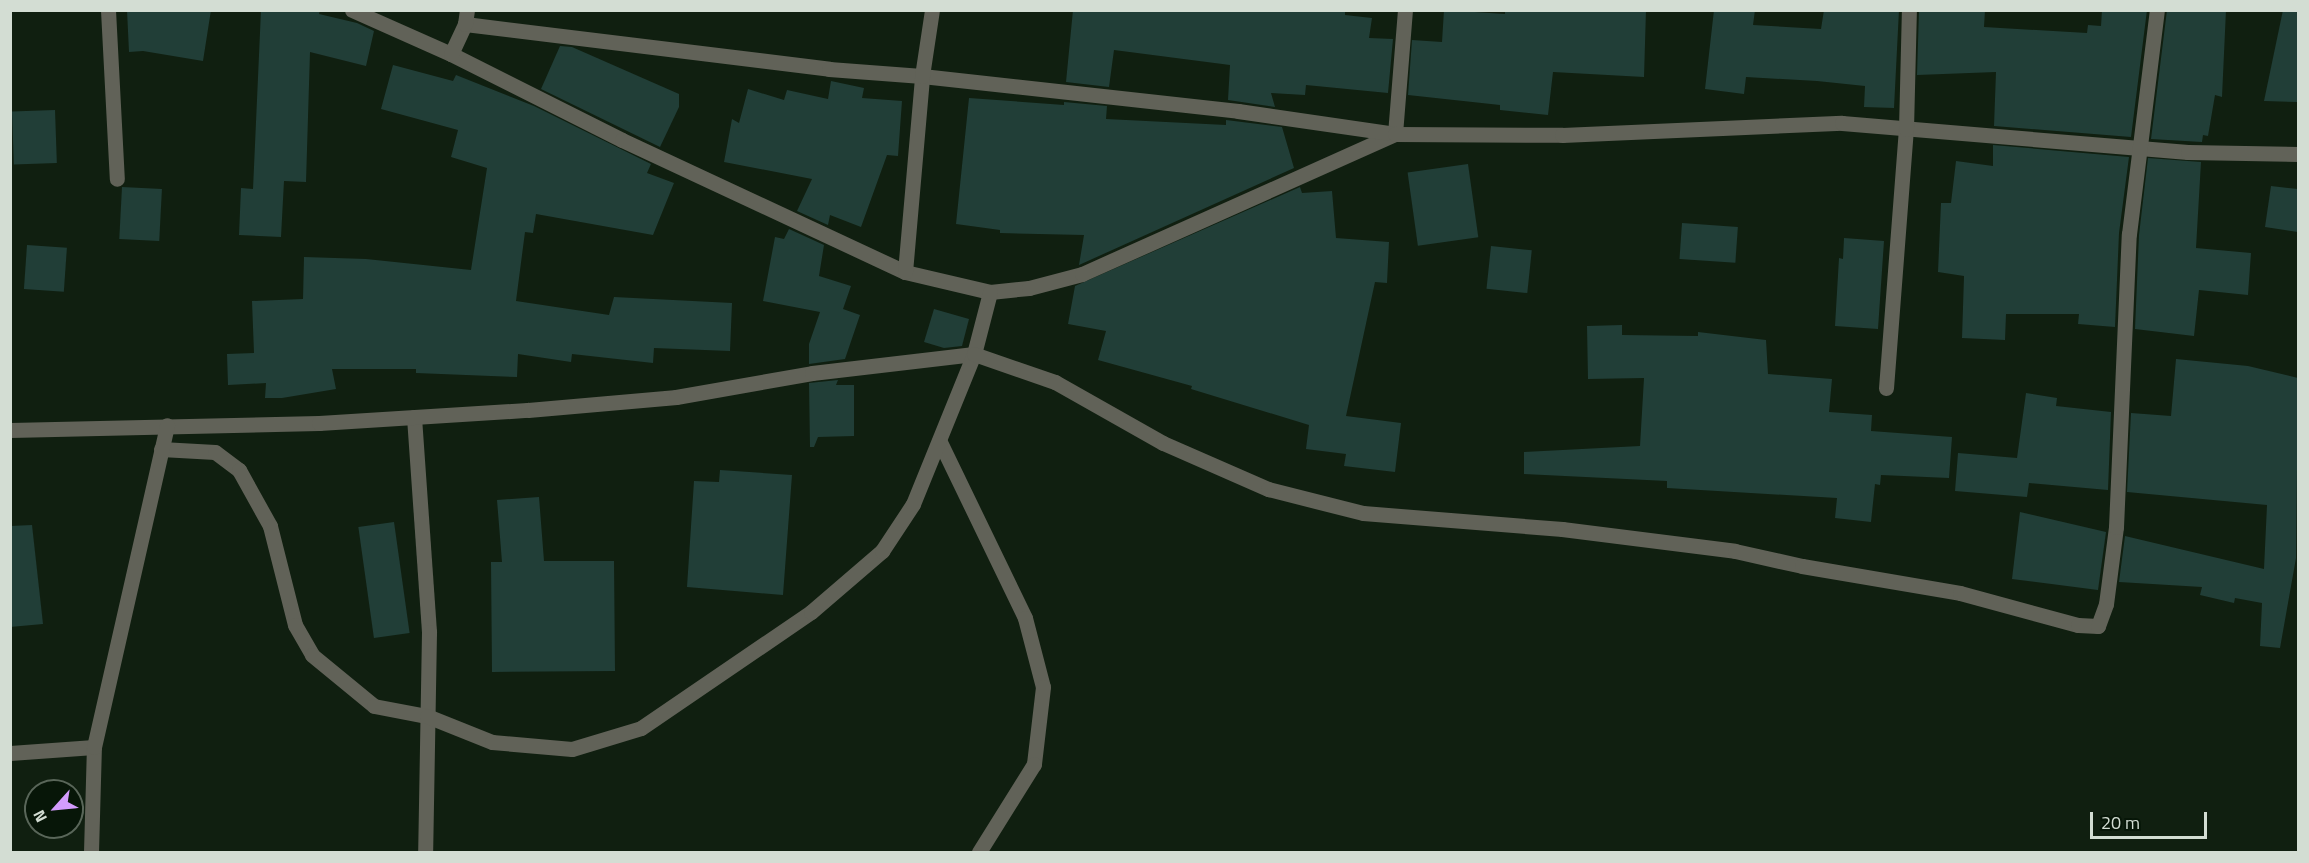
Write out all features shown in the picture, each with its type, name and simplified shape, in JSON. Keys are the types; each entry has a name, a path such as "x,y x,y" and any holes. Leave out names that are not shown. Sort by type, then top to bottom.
{"street":[{"path":"108,10 117,179"},
{"path":"352,10 451,54 621,140 905,272 990,292 1029,288 1082,274 1395,134"},
{"path":"905,272 922,76 932,10"},
{"path":"1395,134 1405,10"},
{"path":"1886,388 1906,129 1909,10"},
{"path":"10,430 319,423 676,397 812,373 974,354 1055,382 1162,443 1268,489 1363,513 1562,530 1735,551 1802,566 1960,594 2078,625 2098,626 2106,604 2116,527 2129,234 2157,10"},
{"path":"451,54 466,17 651,49 1238,111 1395,134 1562,135 1842,123 2140,148 2298,154"},
{"path":"161,449 215,452 238,470 270,526 295,625 312,656 374,706 427,716 492,742 572,749 641,728 811,612 882,551 914,504 940,442 974,354 990,292"},
{"path":"414,417 429,632 425,852"},
{"path":"91,852 94,747 167,425"},
{"path":"940,442 1025,618 1043,687 1034,764 979,852"},
{"path":"10,753 94,747"}],"building":[{"path":"127,10 211,10 203,61 143,51 129,52"},
{"path":"261,10 320,10 319,14 357,23 374,31 366,66 310,52 306,182 284,181 281,237 239,235 241,188 253,189"},
{"path":"1073,10 1345,10 1345,15 1372,18 1369,38 1393,39 1388,93 1306,85 1305,95 1271,93 1275,107 1228,100 1230,65 1114,50 1109,87 1066,82"},
{"path":"1444,10 1505,14 1505,10 1646,10 1644,77 1553,72 1548,115 1500,110 1500,105 1408,95 1412,40 1442,42"},
{"path":"1714,10 1755,10 1753,25 1821,29 1824,10 1899,10 1894,108 1864,107 1865,86 1817,81 1746,77 1744,94 1705,89"},
{"path":"1919,10 1985,10 1984,27 2087,33 2088,25 2101,26 2102,10 2147,10 2131,137 1994,126 1996,72 1917,75"},
{"path":"2167,10 2226,10 2222,97 2215,95 2208,136 2203,135 2202,142 2151,139"},
{"path":"2283,10 2298,10 2298,102 2264,101"},
{"path":"560,46 572,47 679,94 679,107 660,147 541,89"},
{"path":"393,65 453,81 456,75 534,106 651,164 647,173 674,183 653,235 536,214 533,233 525,232 516,301 609,315 614,297 732,303 730,351 654,348 653,363 572,354 571,362 518,354 517,377 416,373 416,369 332,369 336,389 282,398 265,398 266,383 228,385 227,354 254,353 252,301 303,299 304,257 366,259 471,270 487,168 451,157 458,130 381,109"},
{"path":"831,81 864,88 862,98 902,101 898,156 887,155 861,227 830,215 828,225 797,211 812,179 724,162 732,119 739,123 748,89 784,100 787,90 828,99"},
{"path":"969,98 1107,106 1106,119 1226,125 1226,120 1282,127 1294,168 1079,265 1084,235 1000,233 1000,230 956,224"},
{"path":"55,110 57,163 14,164 12,112"},
{"path":"1993,145 2129,157 2119,233 2115,327 2078,324 2079,314 2006,314 2005,340 1962,338 1964,276 1938,272 1941,203 1951,203 1956,161 1993,166"},
{"path":"2148,158 2201,162 2196,248 2251,253 2248,295 2199,290 2194,336 2135,329 2139,235"},
{"path":"1468,164 1478,237 1418,246 1408,172"},
{"path":"2271,186 2298,189 2298,232 2265,227"},
{"path":"122,187 162,189 159,241 119,239"},
{"path":"1300,187 1302,193 1332,191 1336,238 1389,242 1387,283 1375,282 1346,416 1401,423 1395,472 1344,466 1346,454 1306,449 1309,425 1191,389 1192,386 1098,360 1106,331 1068,324 1075,286"},
{"path":"1682,223 1738,227 1735,263 1679,259"},
{"path":"789,229 824,245 819,276 851,286 843,309 860,315 845,359 809,364 809,344 820,312 763,301 775,237 784,239"},
{"path":"1844,238 1884,241 1878,329 1835,326 1839,258 1843,259"},
{"path":"27,245 67,248 64,292 24,289"},
{"path":"1491,246 1532,250 1527,293 1487,289"},
{"path":"934,309 969,319 962,346 944,348 924,342"},
{"path":"1622,325 1622,335 1698,336 1698,332 1766,340 1768,374 1832,379 1829,412 1872,415 1871,431 1952,437 1949,478 1881,475 1880,485 1875,484 1871,522 1835,518 1837,498 1667,488 1667,481 1524,474 1524,452 1640,446 1644,378 1588,379 1587,326"},
{"path":"2176,359 2248,366 2298,378 2296,558 2280,648 2260,646 2262,603 2235,598 2234,603 2200,595 2202,587 2119,582 2125,536 2264,569 2267,505 2127,492 2131,413 2171,416"},
{"path":"838,380 836,385 854,385 854,436 818,437 814,447 810,447 809,383"},
{"path":"2026,393 2057,398 2056,406 2111,412 2108,490 2029,483 2027,497 1955,491 1958,453 2017,458"},
{"path":"720,470 792,475 783,595 687,587 694,481 719,482"},
{"path":"539,497 544,561 614,561 615,671 492,672 491,562 502,562 497,500"},
{"path":"2020,512 2106,532 2098,590 2012,579"},
{"path":"394,522 410,633 374,638 358,527"},
{"path":"32,525 43,624 10,627 10,526"}]}
